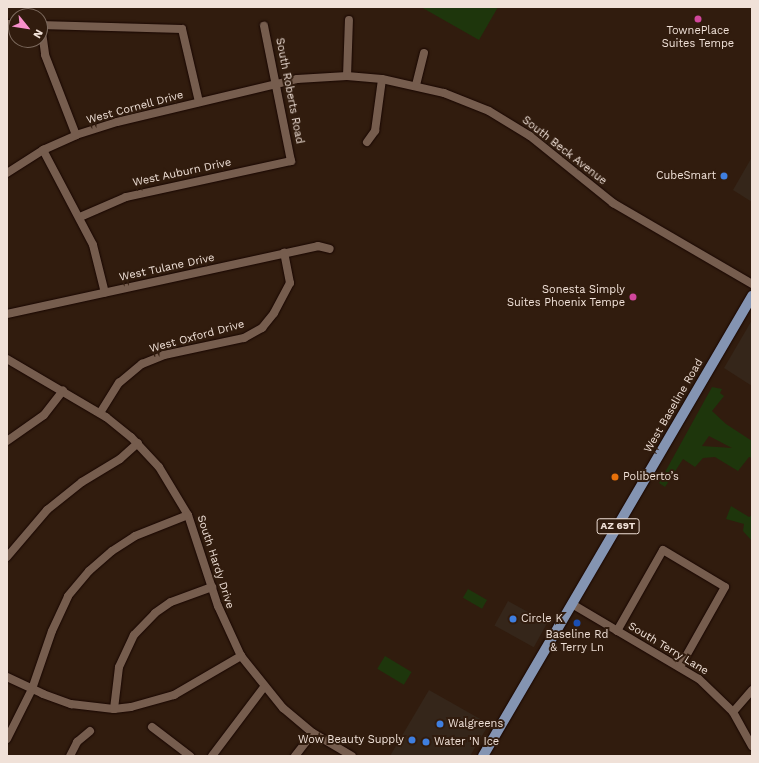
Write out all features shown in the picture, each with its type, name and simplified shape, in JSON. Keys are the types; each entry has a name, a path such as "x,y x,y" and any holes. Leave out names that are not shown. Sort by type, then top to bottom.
{"main road":[{"name":"West Baseline Road","path":"483,756 752,296"}],"street":[{"path":"347,76 349,20"},
{"path":"48,25 182,29 200,102"},
{"name":"South Roberts Road","path":"264,26 292,161"},
{"path":"44,48 45,55 76,135"},
{"path":"416,85 424,53"},
{"name":"South Beck Avenue","path":"276,83 347,76 382,79 416,85 471,103 513,125 613,203 752,284"},
{"path":"367,142 375,131 382,79"},
{"name":"West Cornell Drive","path":"7,173 43,150 76,135 117,122 276,83"},
{"path":"43,150 80,217 97,256 106,293"},
{"name":"West Auburn Drive","path":"80,217 126,197 292,161"},
{"name":"West Tulane Drive","path":"7,314 318,246 330,250"},
{"name":"West Oxford Drive","path":"100,413 119,383 142,364 164,355 244,338 262,328 274,313 290,282 284,253"},
{"name":"South Hardy Drive","path":"7,359 100,413 138,443 168,479 188,515 222,618 241,656 264,687 283,708 312,733 352,756"},
{"path":"7,441 44,414 63,391"},
{"path":"7,557 47,510 82,482 120,459 138,443"},
{"path":"7,739 32,689 52,631 68,596 90,571 135,536 188,515"},
{"path":"617,631 663,550 725,587 680,667"},
{"path":"114,709 119,667 134,635 155,613 171,602 212,587"},
{"name":"South Terry Lane","path":"572,604 680,667 708,686 733,712 752,746"},
{"path":"7,677 32,689 71,704 114,709 146,705 174,696 241,656"},
{"path":"212,756 264,687"},
{"path":"733,712 752,690"},
{"path":"152,727 190,756"},
{"path":"70,756 77,742 90,731"},
{"path":"295,756 312,733"}],"shaded area":[{"path":"752,157 752,202 733,190"},
{"path":"752,320 752,386 724,368"},
{"path":"508,601 547,623 534,647 494,625"},
{"path":"429,690 489,724 470,756 390,756"}],"green space":[{"path":"421,7 498,7 479,40"},
{"path":"712,387 722,389 720,393 724,396 712,411 726,424 752,441 752,458 749,457 738,471 715,457 703,458 695,467 683,459 665,487 659,483","holes":["709,436 732,448 702,446"]},
{"path":"731,506 749,517 752,515 752,541 743,531 744,524 726,519"},
{"path":"468,589 487,600 482,609 463,598"},
{"path":"385,656 412,672 404,685 377,669"}],"place":[{"name":"TownePlace Suites Tempe","path":"698,19"},
{"name":"CubeSmart","path":"724,176"},
{"name":"Sonesta Simply Suites Phoenix Tempe","path":"633,297"},
{"name":"Poliberto’s","path":"615,477"},
{"name":"Circle K","path":"513,619"},
{"name":"Baseline Rd & Terry Ln","path":"577,623"},
{"name":"Walgreens","path":"440,724"},
{"name":"Wow Beauty Supply","path":"412,740"},
{"name":"Water 'N Ice","path":"426,742"}]}
